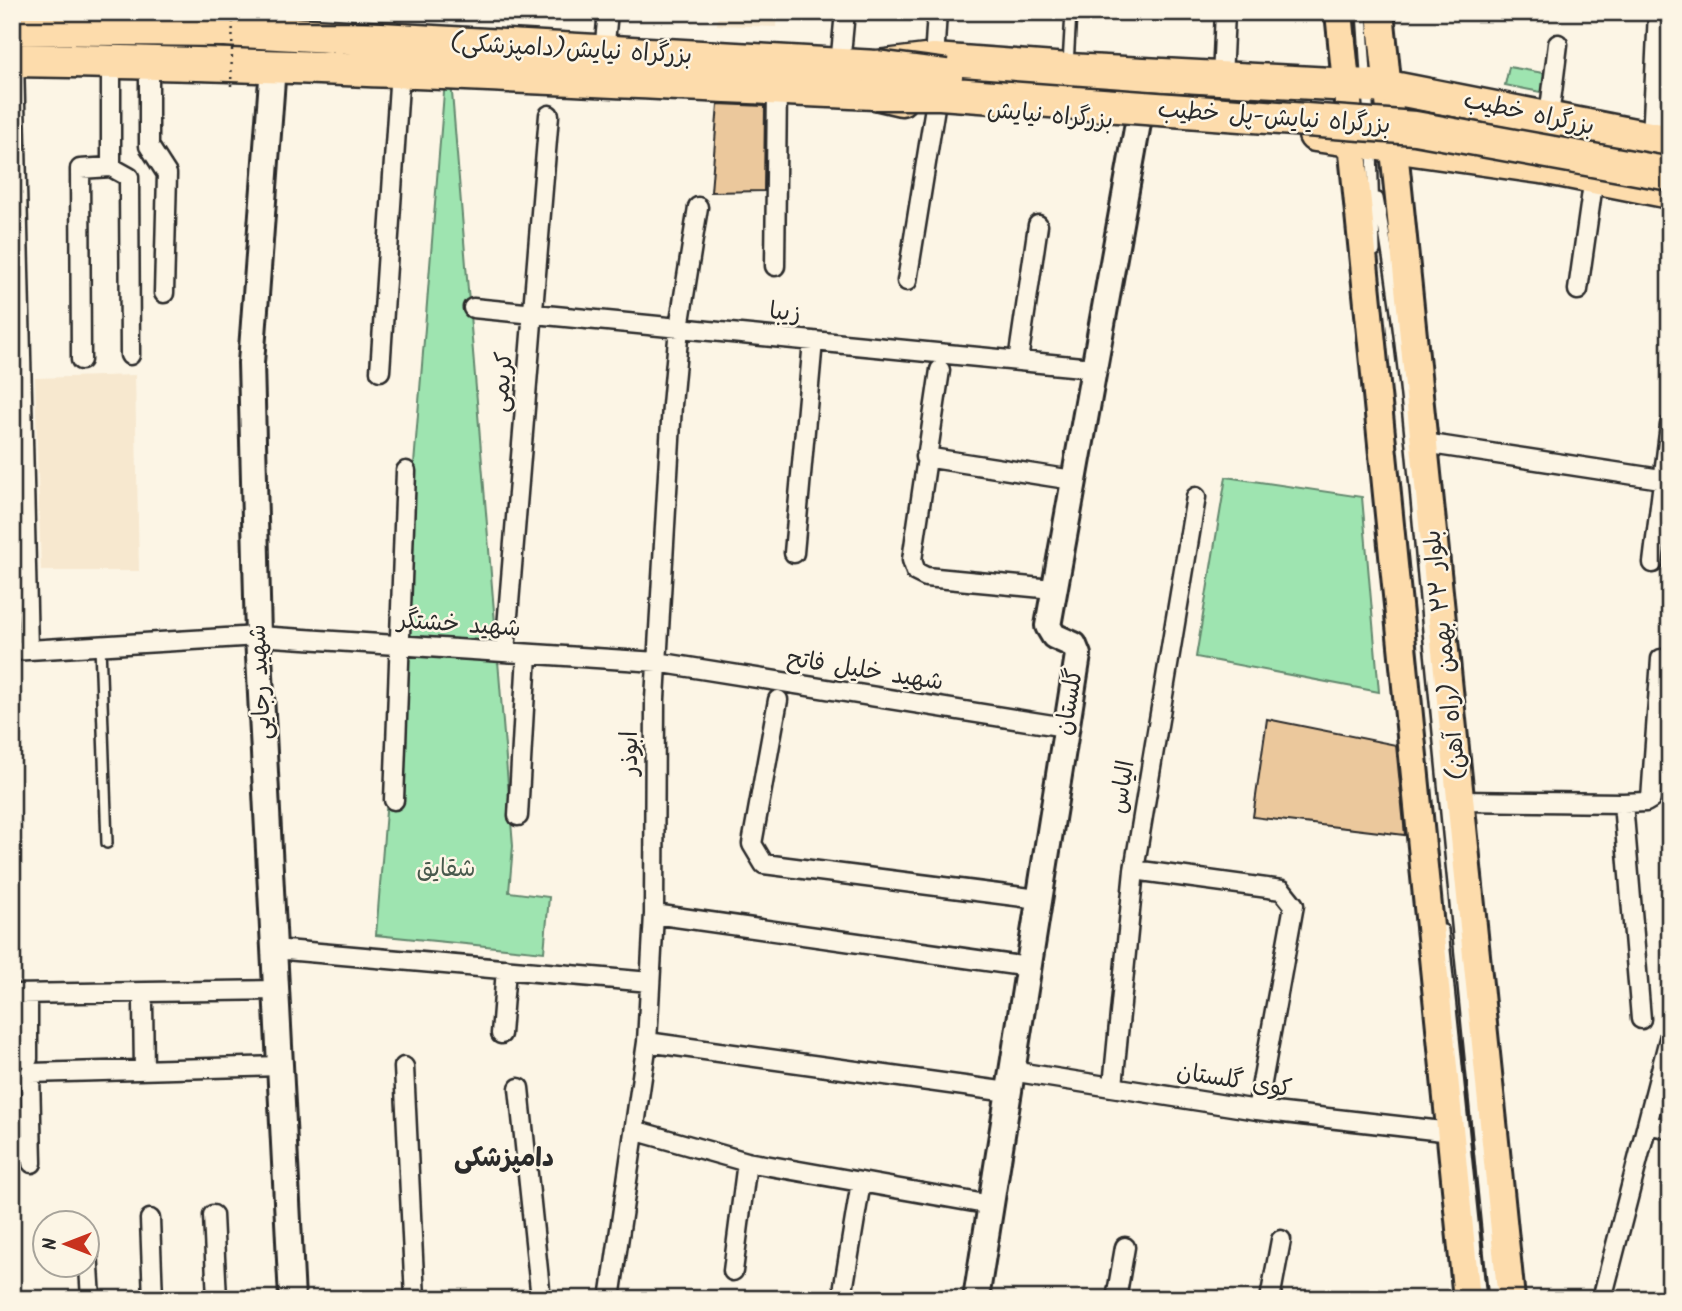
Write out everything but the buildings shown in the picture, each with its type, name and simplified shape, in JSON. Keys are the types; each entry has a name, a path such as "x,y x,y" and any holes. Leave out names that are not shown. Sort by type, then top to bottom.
{"highway":[{"name":"بزرگراه نیایش(دامپزشکی)","path":"12,28 265,27 604,52 840,65 876,80"},
{"name":"بزرگراه نیایش(دامپزشکی)","path":"13,60 400,70 777,88 876,80"},
{"name":"بزرگراه نیایش","path":"876,80 934,60 1068,71 1366,86"},
{"path":"1220,129 1222,79"},
{"name":"بزرگراه نیایش","path":"876,80 935,107 1220,129 1372,149"},
{"name":"بزرگراه نیایش-پل خطیب","path":"876,80 1417,111 1664,147"},
{"name":"بزرگراه نیایش-پل خطیب","path":"876,80 940,93 1415,128 1670,174"},
{"name":"بزرگراه خطیب","path":"1366,86 1553,118 1664,147"},
{"path":"1502,161 1516,150 1522,134 1517,118 1509,109"},
{"path":"1548,168 1535,160 1527,149 1529,133 1541,121 1553,118"},
{"name":"بزرگراه خطیب","path":"1372,149 1502,161 1670,192"}],"main road":[{"name":"بلوار ۲۲ بهمن (راه آهن)","path":"1339,12 1366,86 1372,149 1424,443 1511,1299"},
{"name":"بلوار ۲۲ بهمن (راه آهن)","path":"1370,21 1366,86 1467,1299"},
{"name":"شهید رجایی","path":"273,66 251,363 258,636 292,1299"},
{"name":"گلستان","path":"976,1299 1078,649 1050,633 1053,589 1138,123"}],"street":[{"path":"604,52 608,12"},
{"path":"840,65 845,12"},
{"path":"934,60 937,12"},
{"path":"1222,79 1225,12"},
{"path":"1658,12 1664,147"},
{"path":"1553,118 1558,44"},
{"path":"13,60 20,650"},
{"path":"111,61 111,167"},
{"path":"149,62 149,146 167,174 164,293"},
{"path":"380,371 400,70"},
{"path":"775,266 777,88"},
{"path":"907,281 935,107"},
{"name":"کریمی","path":"505,652 549,115"},
{"path":"81,360 80,169 111,167 129,177 130,355"},
{"path":"1578,290 1594,177"},
{"name":"ابوذر","path":"610,1299 637,1131 647,1042 654,914 657,663 679,328 698,207"},
{"path":"1018,361 1038,225"},
{"name":"زیبا","path":"473,308 1092,368"},
{"path":"794,553 813,341"},
{"path":"940,370 912,559 916,572 926,577 1053,589"},
{"path":"1653,563 1661,479 1670,425"},
{"path":"1424,443 1661,479"},
{"path":"925,457 1073,480"},
{"path":"394,800 406,471"},
{"name":"الیاس","path":"1113,1086 1135,870 1196,498"},
{"name":"شهید خشتگر","path":"20,650 258,636 657,663"},
{"path":"518,816 527,654"},
{"path":"1461,801 1646,802 1653,794 1661,659"},
{"name":"شهید خلیل فاتح","path":"657,663 1065,727"},
{"path":"778,700 752,845 764,864 1038,899"},
{"path":"1623,803 1641,1019"},
{"path":"1135,870 1282,890 1294,905 1257,1110"},
{"path":"654,914 1028,967"},
{"path":"274,949 650,982"},
{"path":"501,1034 506,969"},
{"path":"28,1059 20,994 276,990"},
{"path":"143,1004 144,1070"},
{"path":"1602,1299 1670,1035"},
{"name":"کوی گلستان","path":"647,1042 1010,1081 1113,1086 1257,1110 1451,1132"},
{"path":"32,1163 30,1073 280,1066"},
{"path":"404,1066 415,1299"},
{"path":"519,1087 541,1299"},
{"path":"1647,1124 1670,1129"},
{"path":"637,1131 747,1162 991,1205"},
{"path":"733,1271 747,1162"},
{"path":"845,1285 860,1182"},
{"path":"213,1215 217,1299"},
{"path":"150,1219 153,1299"},
{"path":"1270,1299 1281,1240"},
{"path":"1116,1299 1125,1247"},
{"path":"89,1280 90,1299"}],"lane":[{"path":"1068,71 1071,12"},
{"path":"1356,12 1370,21"},
{"path":"1362,12 1370,21"},
{"path":"1372,149 1375,258"},
{"path":"1372,149 1390,258 1399,341 1447,852 1494,1299"},
{"path":"100,645 107,842"},
{"path":"1443,920 1481,1299"}],"path":[{"path":"231,86 233,17"}],"shaded area":[{"path":"718,12 777,12 776,27 717,25"},
{"path":"135,375 139,571 41,571 35,378"}],"green space":[{"name":"شقایق","path":"448,43 513,846 509,892 549,897 544,952 376,935"},
{"path":"1509,67 1549,74 1546,93 1505,85"},
{"path":"1226,477 1362,497 1379,692 1196,657"}],"district":[{"name":"دامپزشکی","path":"504,1159"}]}
